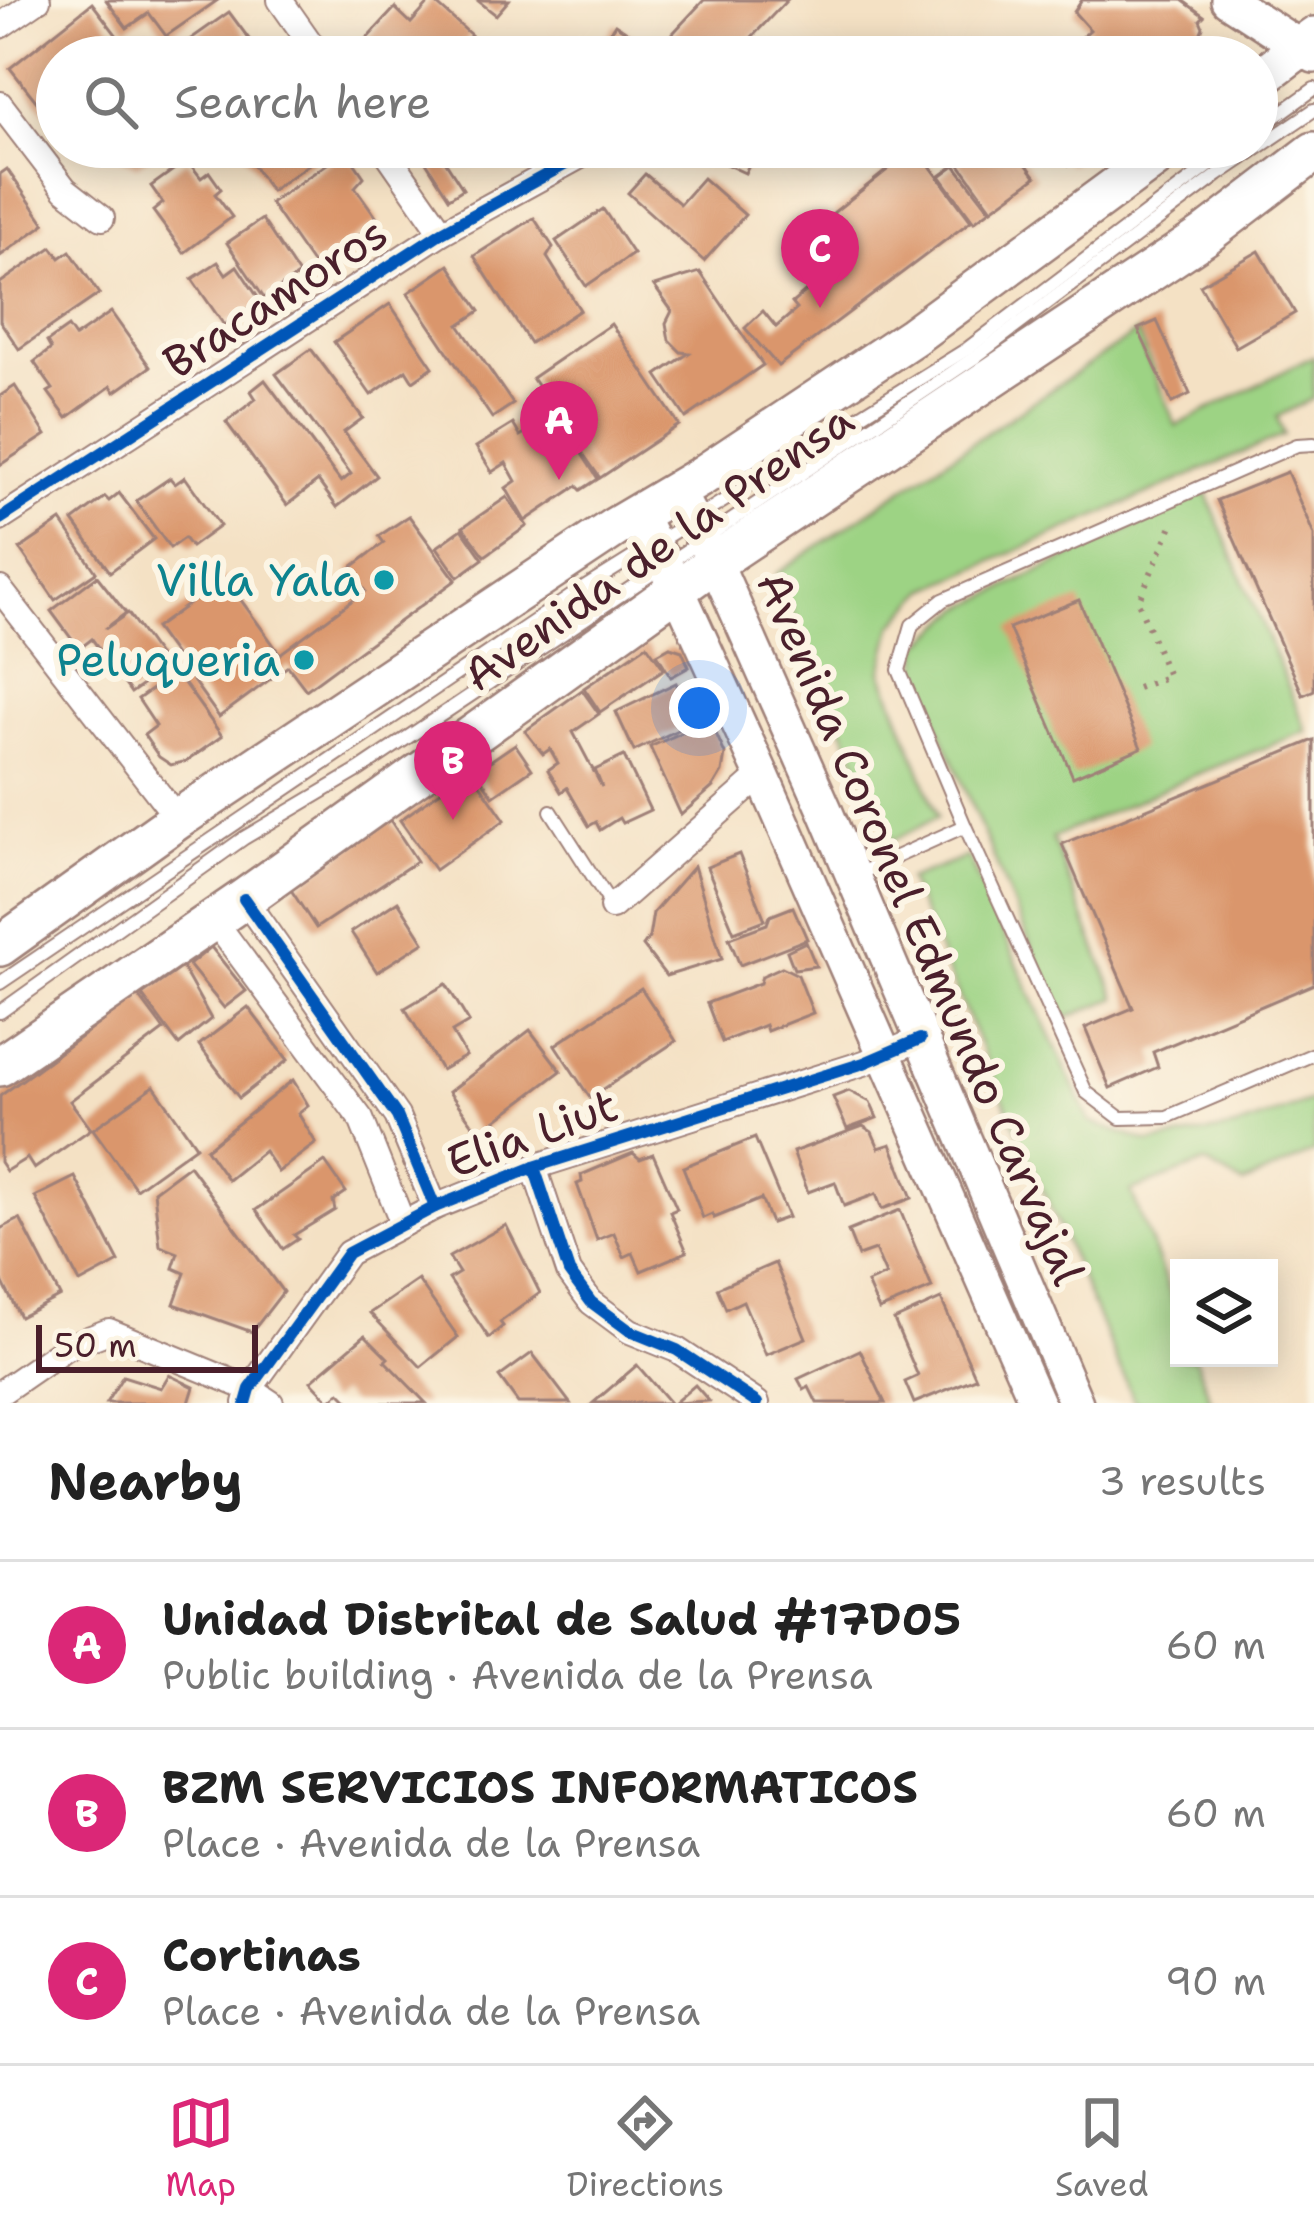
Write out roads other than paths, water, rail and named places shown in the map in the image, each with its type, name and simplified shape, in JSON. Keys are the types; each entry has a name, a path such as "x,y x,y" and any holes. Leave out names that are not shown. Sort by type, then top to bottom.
{"main road":[{"path":"1228,0 1309,47 1278,67"},
{"name":"Avenida de la Prensa","path":"0,946 178,819 659,552 1204,236 1314,152"},
{"name":"Avenida de la Prensa","path":"0,1066 229,909 659,552 697,528 913,335 1141,168"},
{"name":"Avenida Coronel Edmundo Carvajal","path":"697,528 1076,1403"},
{"name":"Avenida Coronel Edmundo Carvajal","path":"659,552 762,775 1037,1403"}],"street":[{"path":"0,26 38,0"},
{"path":"280,0 305,36"},
{"path":"0,104 36,151"},
{"path":"50,168 65,188 102,218"},
{"path":"397,168 442,232"},
{"name":"Bracamoros","path":"0,519 442,232 559,168"},
{"path":"0,589 178,819"},
{"path":"612,907 762,775"},
{"path":"229,909 398,1116 435,1207"},
{"path":"229,909 361,1120 403,1224"},
{"name":"Elia Liut","path":"256,1398 348,1253 435,1207 534,1167 886,1056 920,1040"},
{"path":"534,1167 569,1272 591,1302 630,1331 677,1350 757,1403"},
{"path":"0,1393 65,1348 109,1331 256,1398"}],"lane":[{"path":"1278,115 1314,89"},
{"path":"1278,134 1314,110"},
{"path":"697,528 967,349 1206,168"},
{"path":"697,528 974,358 1227,168"},
{"path":"1314,444 1297,445 943,600 912,625 899,670 1086,1092 1120,1118 1167,1118 1314,1054"},
{"path":"0,983 659,552"},
{"path":"0,1012 244,838 359,770 659,552"},
{"path":"551,812 612,907"},
{"path":"851,877 965,826"}],"place":[{"name":"Cortinas","path":"820,308"},
{"name":"Unidad Distrital de Salud #17D05","path":"559,480"},
{"name":"Villa Yala","path":"384,580"},
{"name":"Peluqueria","path":"304,660"},
{"name":"BZM SERVICIOS INFORMATICOS","path":"453,820"}]}
